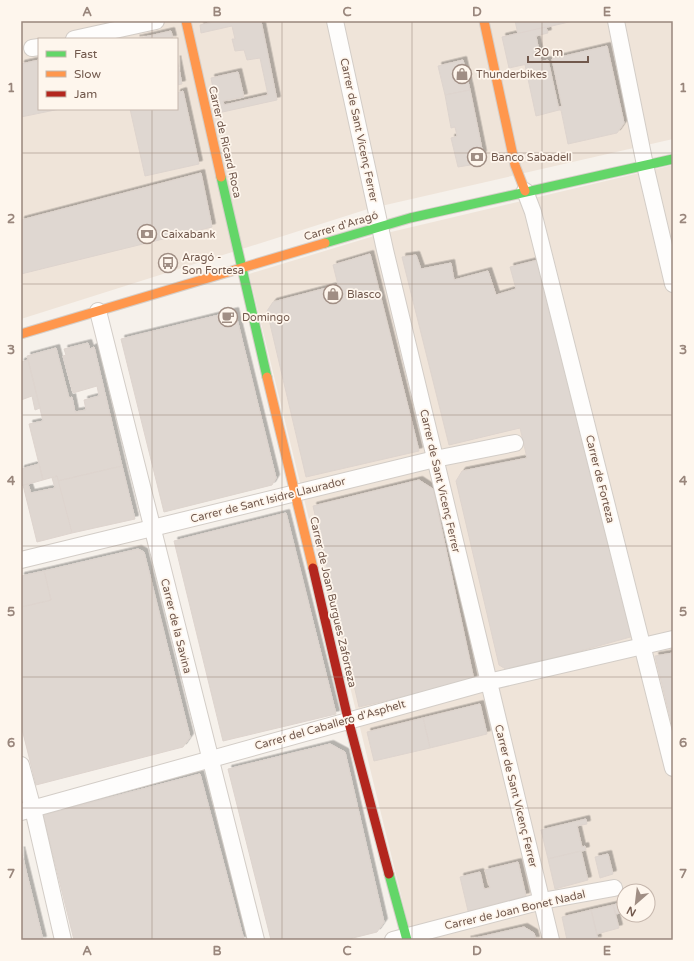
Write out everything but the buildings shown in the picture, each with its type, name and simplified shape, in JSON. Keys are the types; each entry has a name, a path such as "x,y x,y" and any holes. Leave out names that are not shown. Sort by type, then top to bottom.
{"street":[{"path":"79,38 156,21"},
{"name":"Carrer de Ricard Roca","path":"186,21 241,269"},
{"name":"Carrer de Sant Vicenç Ferrer","path":"335,21 380,227 551,940"},
{"path":"484,21 515,165 525,191"},
{"path":"616,21 645,165 673,284"},
{"name":"Carrer d'Aragó","path":"21,334 380,227 525,191 673,159"},
{"name":"Carrer de Forteza","path":"525,191 534,212 673,768"},
{"name":"Carrer de Joan Burgues Zaforteza","path":"241,269 402,939"},
{"name":"Carrer de la Savina","path":"98,311 256,940"},
{"name":"Carrer de Sant Isidre Llaurador","path":"21,560 435,459 515,444"},
{"name":"Carrer del Caballero d'Asphelt","path":"27,810 210,760 348,719 488,682 673,639"},
{"path":"21,765 27,810 63,940"},
{"name":"Carrer de Joan Bonet Nadal","path":"402,939 542,901 614,888"}],"shaded area":[{"path":"21,21 673,21 673,139 368,209 21,319"},
{"path":"673,165 673,940 412,940 249,274 374,236"}],"traffic: fast":[{"path":"325,243 410,218 673,159"},
{"path":"221,177 267,377"},
{"path":"389,874 407,940"}],"traffic: slow":[{"path":"186,21 221,177"},
{"path":"484,21 515,165 525,191"},
{"path":"21,334 325,243"},
{"path":"267,377 313,568"}],"traffic: jam":[{"path":"313,568 348,719 389,874"}],"place":[{"name":"Thunderbikes","path":"462,74"},
{"name":"Banco Sabadell","path":"477,157"},
{"name":"Caixabank","path":"147,234"},
{"name":"Aragó - Son Fortesa","path":"168,263"},
{"name":"Blasco","path":"333,294"},
{"name":"Domingo","path":"228,317"}]}
